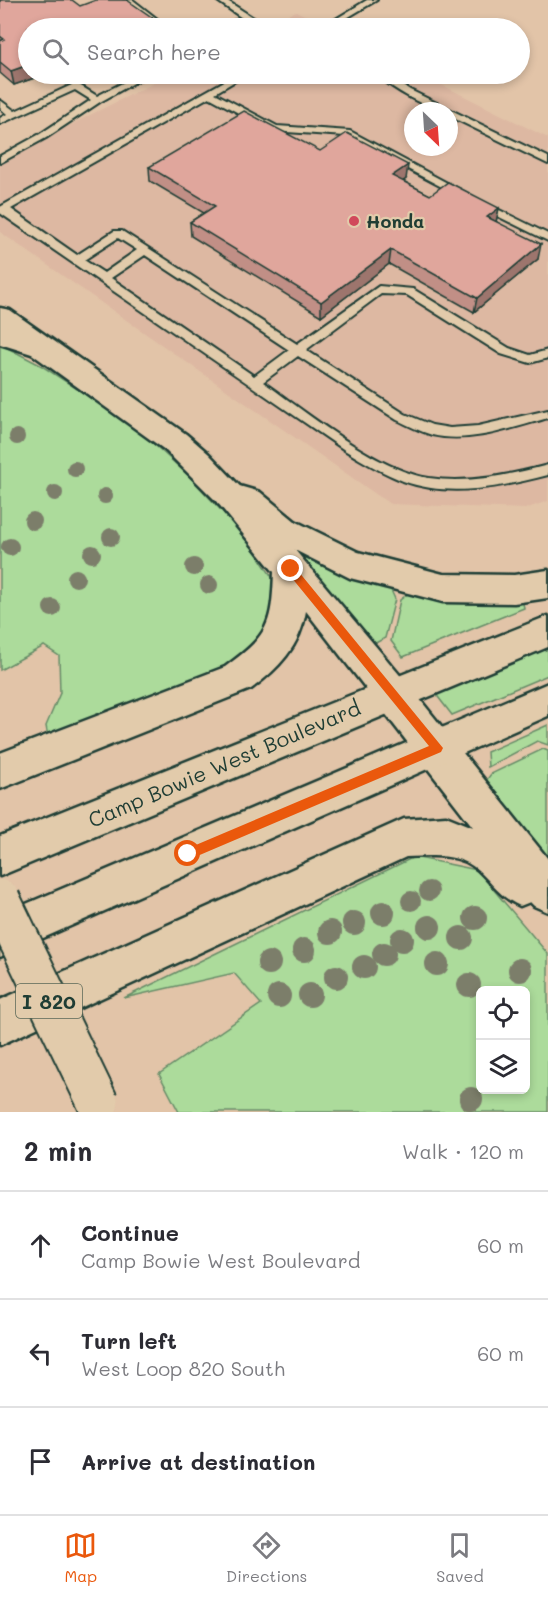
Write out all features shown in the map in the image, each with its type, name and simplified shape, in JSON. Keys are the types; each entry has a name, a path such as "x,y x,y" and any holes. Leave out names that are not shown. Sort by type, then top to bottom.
{"main road":[{"path":"0,317 35,345 125,404 197,461 394,693 548,892"},
{"path":"0,334 35,345"},
{"path":"228,495 249,501 284,530 350,564 443,588 514,589 548,584"},
{"path":"0,771 238,678 260,663 279,644 290,611 291,569"},
{"name":"Camp Bowie West Boulevard","path":"0,856 548,631"},
{"path":"0,936 548,699"},
{"path":"0,1023 404,838 446,835 490,854 531,898 548,912"},
{"name":"I 820","path":"0,900 100,1108"}],"lane":[{"path":"128,0 152,18"},
{"path":"220,0 249,18"},
{"path":"342,18 373,0"},
{"path":"0,160 127,84"},
{"path":"225,84 1,210 104,278 350,448 393,471 429,483 493,484 548,470"},
{"path":"395,84 428,102"},
{"path":"0,121 76,86 97,100"},
{"path":"208,93 275,129 347,133 548,238"},
{"path":"0,103 13,114"},
{"path":"458,117 548,161"},
{"path":"77,260 118,233 401,417 420,426 437,431 491,428 548,414"},
{"path":"104,278 145,250"},
{"path":"254,382 379,290 409,292 505,351 530,359 548,354"}],"shaded area":[{"path":"296,11 310,18 282,18"},
{"path":"152,84 440,84 548,138 548,501 525,509 390,504 0,232 0,160"}],"green space":[{"path":"0,344 42,366 134,426 190,477 245,536 274,580 278,608 258,651 221,669 48,737 46,726 60,693 59,656 44,646 0,670"},
{"path":"298,550 342,572 390,588 395,599 385,638 370,646 294,552"},
{"path":"409,593 522,598 524,608 403,657 391,641 400,600"},
{"path":"548,645 548,675 452,715 435,693"},
{"path":"548,725 548,745 537,741 488,767 487,752"},
{"path":"543,749 548,751 548,856 485,782 491,774"},
{"path":"414,857 477,870 548,954 548,1112 179,1112 159,1074 261,1004 234,973 124,998"}],"building":[{"path":"0,0 72,0 80,6 96,0 127,0 153,18 18,18 18,69 11,71 0,62 0,41 4,39 0,36"},
{"name":"Honda","path":"244,111 320,151 347,133 408,165 392,176 430,195 448,182 499,208 487,217 541,244 477,298 391,250 321,302 190,222 215,206 149,167"}],"place":[{"name":"Honda","path":"354,221"}],"route":[{"path":"188,854 438,748 291,569"}]}
